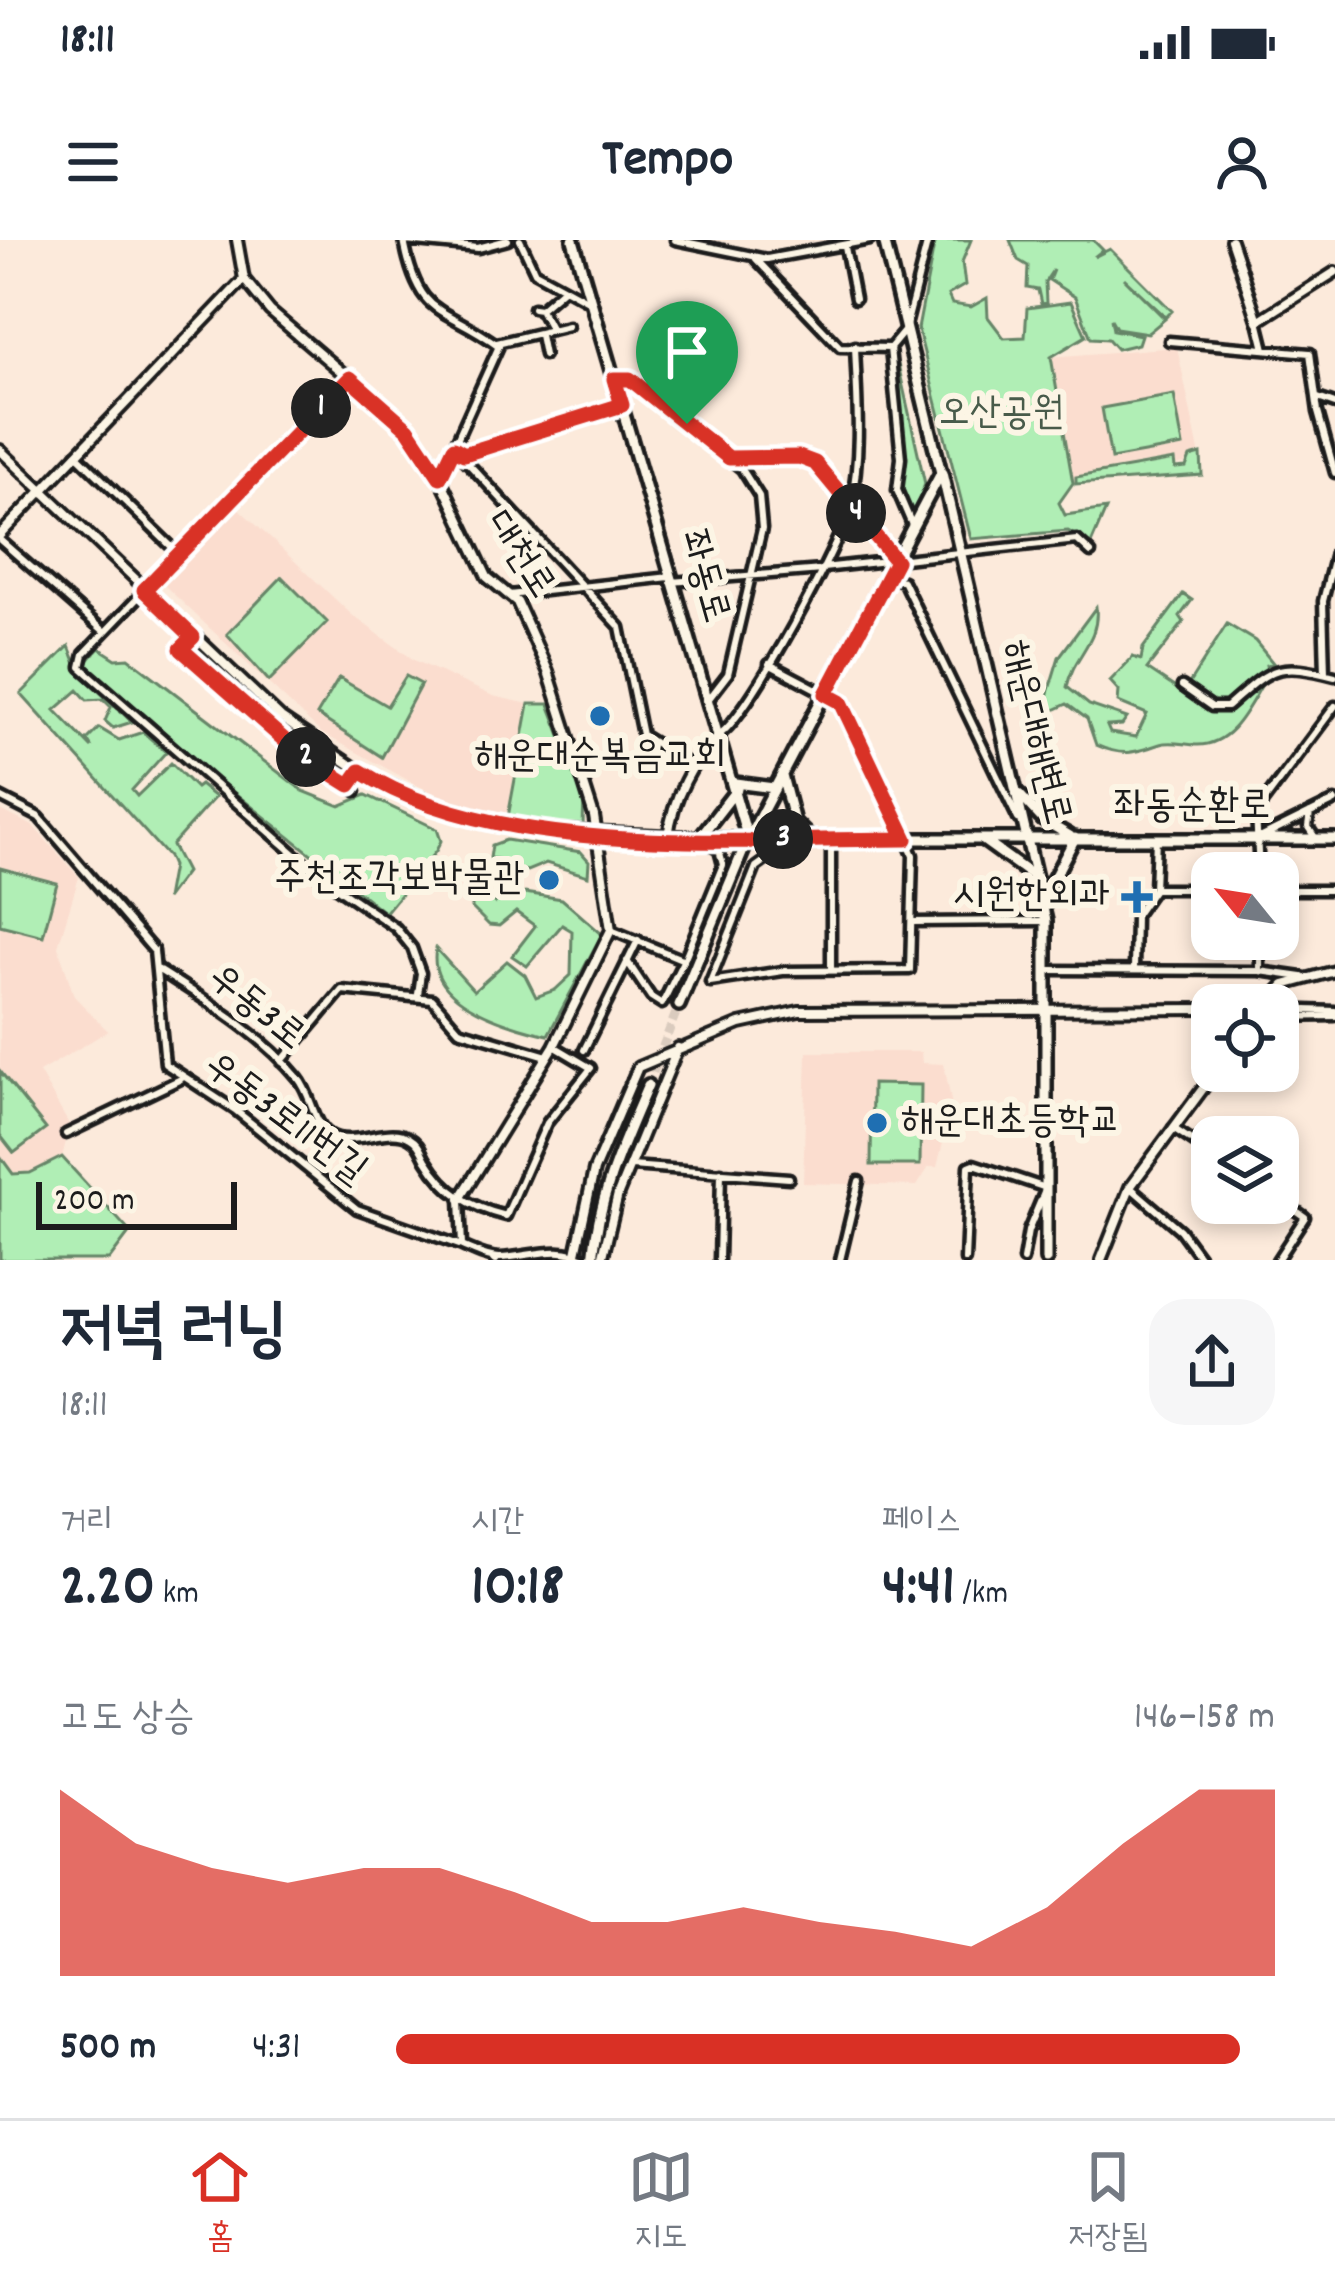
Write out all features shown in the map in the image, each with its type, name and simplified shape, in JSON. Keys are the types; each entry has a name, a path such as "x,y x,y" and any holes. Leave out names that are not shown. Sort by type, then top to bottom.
{"main road":[{"name":"좌동로","path":"577,240 670,579 736,786 748,839"},
{"name":"해운대해변로","path":"884,240 1046,921 1046,1260"},
{"path":"679,1005 748,839 941,473"},
{"path":"782,774 794,822 812,839"},
{"path":"699,838 736,786 774,788"},
{"path":"1016,791 1043,820 1075,838 1042,900"},
{"path":"981,838 1037,879"},
{"name":"좌동순환로","path":"748,839 1335,838"},
{"path":"594,1260 596,1222 610,1172 648,1084"}],"street":[{"path":"104,632 0,537 244,279 237,240"},
{"path":"508,240 478,248 403,241 414,289 461,326 497,343 568,326"},
{"path":"520,240 535,272 593,302"},
{"path":"675,240 756,259 870,240"},
{"path":"914,528 904,515 897,490 902,458 890,348 905,330 928,240"},
{"path":"1231,240 1265,349"},
{"path":"845,247 855,299"},
{"path":"756,259 776,286 840,347 890,348"},
{"path":"1258,321 1335,272"},
{"name":"대천로","path":"244,279 270,311 408,429 440,477 487,577 509,595 548,671 584,777 611,930"},
{"path":"551,330 536,308 562,290"},
{"path":"540,335 544,355"},
{"path":"1169,341 1310,353 1335,473"},
{"path":"440,477 497,343"},
{"path":"668,836 671,814 694,767 731,727 769,664 850,507 859,437 855,346"},
{"path":"350,378 84,654 84,674 320,876 396,928 412,948 421,973 418,994"},
{"path":"614,379 630,379 729,458 754,483 763,512 728,674 708,700"},
{"path":"1318,398 1335,404"},
{"path":"464,454 622,405"},
{"path":"454,448 586,588 627,641 642,735 694,767"},
{"name":"좌동순환로","path":"0,450 39,493 280,718 360,771 461,815 520,830 748,839"},
{"path":"76,454 179,554"},
{"path":"729,458 799,457 815,463 896,561"},
{"path":"509,595 822,569 1077,540 1091,553"},
{"path":"1325,673 1323,602 1335,553"},
{"path":"889,578 903,581 1028,838"},
{"path":"193,637 181,649 299,753 353,788 360,771"},
{"path":"710,982 831,969 910,970 913,855 906,839 841,702 769,664"},
{"path":"1182,686 1212,707 1227,707 1268,669 1335,676"},
{"path":"1259,852 1256,812 1335,706"},
{"name":"우동3로","path":"0,797 39,817 147,940 160,970 218,1007 282,1061 312,1099 321,1127 336,1138 402,1134 416,1140 442,1183 460,1199"},
{"path":"1259,838 1335,801"},
{"path":"1310,813 1307,827 1317,838"},
{"path":"627,961 651,998 662,1004 722,865 719,850 699,838"},
{"path":"1134,970 1135,916 1154,889 1156,838"},
{"path":"706,992 756,867 795,839"},
{"path":"831,839 831,969"},
{"path":"1154,889 1191,889"},
{"path":"1299,890 1335,890"},
{"path":"912,922 1046,921"},
{"path":"678,1046 594,1260 576,1253 494,1259 462,1246 460,1199 554,1046 611,930 684,960"},
{"path":"584,1050 638,940"},
{"path":"1260,960 1260,971"},
{"name":"우동3로11번길","path":"160,970 160,1050 165,1064 235,1110 357,1209 462,1246"},
{"path":"1047,970 1260,971 1302,977"},
{"path":"1286,984 1335,971"},
{"path":"282,1061 342,990 418,994 433,999 459,1030 548,1056"},
{"path":"576,1253 594,1170 638,1066 678,1046 740,1024 800,1011 1191,1009"},
{"path":"1299,1013 1335,1013"},
{"path":"460,1199 506,1216 547,1123 591,1068 554,1046"},
{"path":"66,1135 183,1078"},
{"path":"1101,1260 1130,1187 1200,1092"},
{"path":"1173,1128 1191,1140"},
{"path":"629,1166 789,1178"},
{"path":"965,1260 969,1166 1046,1187"},
{"path":"719,1260 721,1172"},
{"path":"839,1260 859,1180"},
{"name":"해운대해변로","path":"1023,1260 1046,1187"},
{"path":"1130,1187 1180,1230 1202,1260"},
{"path":"1277,1260 1306,1217 1299,1212"}],"shaded area":[{"path":"1177,347 1201,461 1073,483 1050,357"},
{"path":"237,507 352,615 414,660 493,696 529,704 507,817 437,796 320,732 163,584"},
{"path":"0,810 33,826 79,877 58,946 74,996 108,1031 39,1072 70,1126 62,1157 30,1173 12,1174 0,1156"},
{"name":"해운대초등학교","path":"807,1052 921,1052 922,1063 944,1064 952,1106 937,1167 929,1167 917,1186 803,1183"}],"green space":[{"name":"오산공원","path":"935,240 971,240 962,262 965,285 948,295 952,304 971,307 987,298 988,317 1004,338 1025,337 1027,308 1071,302 1086,336 1051,357 1073,483 1059,503 1065,515 1106,509 1091,544 1068,531 971,539 918,329"},
{"path":"1010,240 1093,240 1103,250 1094,257 1110,249 1172,311 1166,317 1124,278 1165,319 1148,333 1116,328 1111,319 1113,330 1141,335 1138,344 1117,349 1108,339 1091,338 1075,297 1049,280 1053,270 1045,282 1046,303 1041,304 1038,290 1027,288 1028,266 1018,260"},
{"path":"898,364 925,484 913,515 900,490 905,458 893,365"},
{"path":"1174,395 1183,446 1111,459 1102,408"},
{"path":"1201,454 1202,475 1076,484 1076,477 1174,460 1175,468 1186,467 1190,457"},
{"path":"282,577 327,622 269,681 227,634"},
{"path":"1183,594 1192,600 1180,616 1184,622 1147,669 1183,693 1227,624 1255,641 1273,663 1266,665 1268,675 1232,730 1211,743 1164,743 1121,752 1096,745 1087,719 1067,704 1041,716 1059,657 1096,607 1094,630 1067,687 1089,705 1127,718 1122,725 1107,726 1110,733 1136,737 1147,714 1118,702 1119,691 1110,681 1133,657 1141,660 1143,648"},
{"path":"69,646 80,674 132,722 113,728 105,721 111,707 103,699 87,700 78,690 55,710 92,748 87,740 99,728 119,740 143,732 166,752 132,790 137,796 171,763 196,788 200,785 215,797 172,845 186,872 166,899 172,866 168,857 21,694"},
{"path":"99,648 116,659 129,658 303,791 340,806 366,795 437,829 441,841 436,851 385,913 92,679 86,663"},
{"path":"406,676 421,684 382,757 317,715 339,678 387,706"},
{"path":"529,704 549,704 584,795 583,827 508,817"},
{"path":"506,840 581,852 589,861 588,876 546,863 527,871 503,866 503,860 490,858 492,845"},
{"path":"0,868 57,883 43,936 0,925"},
{"path":"483,885 495,903 498,899 515,901 525,893 562,899 602,934 548,1035 474,1009 444,984 436,968 436,949 474,991 507,961 525,975 536,997 555,990 571,975 572,931 562,925 527,966 512,956 535,926 516,912 499,926 489,925 472,908 472,896"},
{"path":"0,1071 46,1129 14,1153 0,1135"},
{"path":"872,1084 921,1085 920,1165 871,1165"},
{"path":"0,1156 13,1174 30,1173 62,1157 130,1232 109,1260 0,1260"}],"tunnel":[{"path":"648,1085 679,1005"}],"place":[{"name":"해운대순복음교회","path":"600,716"},
{"name":"주천조각보박물관","path":"549,880"},
{"name":"시원한외과","path":"1137,897"},
{"name":"해운대초등학교","path":"877,1123"}],"route":[{"path":"350,378 408,429 440,477 454,448 464,454 622,405 614,379 630,379 687,424 729,458 799,457 815,463 896,561 826,694 841,702 906,839 596,836 520,830 457,814 360,771 350,785 299,753 181,649 193,637 144,590 350,378"}]}
